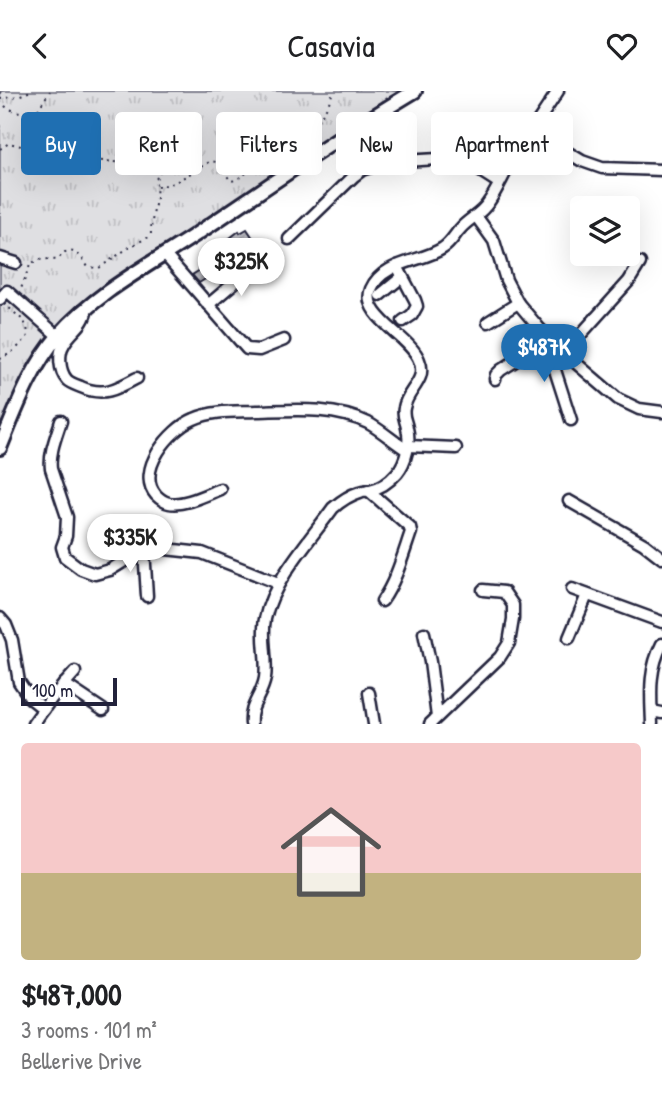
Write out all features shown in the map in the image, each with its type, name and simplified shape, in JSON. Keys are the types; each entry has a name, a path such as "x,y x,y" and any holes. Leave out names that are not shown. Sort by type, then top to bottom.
{"main road":[{"path":"0,448 29,380 42,358 58,335 87,308 107,291 415,91"}],"street":[{"path":"544,112 558,91"},
{"path":"573,156 602,168 662,170"},
{"path":"289,239 354,176 362,170 386,162 459,158 499,183"},
{"path":"249,723 251,710 264,683 265,619 278,583 333,508 362,491 390,481 399,471 407,448 404,407 422,369 416,354 375,313 370,301 373,285 397,266 442,249 488,204 504,175"},
{"path":"476,216 494,241 506,280 518,303 550,339 618,399 639,409 662,412"},
{"path":"165,255 247,349 259,350 284,340"},
{"path":"0,258 16,263"},
{"path":"208,305 254,266"},
{"path":"397,266 417,306 412,315 403,321"},
{"path":"571,419 555,370 556,362 629,281 638,266"},
{"path":"380,295 402,277"},
{"path":"0,299 7,291 58,335"},
{"path":"488,322 518,303"},
{"path":"87,308 80,327 61,351 60,364 63,374 68,381 87,390 111,392 137,378"},
{"path":"495,379 496,375 512,362 550,339"},
{"path":"220,489 180,503 169,503 159,499 152,491 148,477 151,465 168,437 194,419 219,412 305,409 337,413 368,423 407,448 456,448"},
{"path":"61,421 50,463 67,517 68,524 62,547 65,557 81,569 96,574 110,571 144,549 156,548 202,553 278,583"},
{"path":"368,490 410,527 411,532 388,593 382,601"},
{"path":"569,501 644,544 662,558"},
{"path":"144,549 147,596"},
{"path":"572,589 662,622"},
{"path":"433,721 500,657 509,643 513,605 503,592 482,590"},
{"path":"569,638 587,595"},
{"path":"0,618 12,640 19,682 30,698 44,709"},
{"path":"424,633 430,662 433,721"},
{"path":"652,724 657,712 651,677 655,658 662,644"},
{"path":"33,724 75,673"},
{"path":"64,684 103,710"},
{"path":"369,694 374,724"}],"path":[{"path":"31,91 0,100 9,110 27,113 37,111 50,91"},
{"path":"157,187 174,183 211,161 216,162 231,181 236,180 311,128 333,91"},
{"path":"0,149 9,143 54,154 83,156 92,160 127,163 160,160 160,171 155,181 157,192 151,236 99,268 88,267 76,252 65,252 57,260 36,260 27,270 21,290 8,307 24,321 29,334 7,356 0,359"}],"green space":[{"path":"0,91 414,91 382,112 336,112 336,142 322,151 322,112 216,112 216,175 286,175 115,287 58,335 9,426 0,426"}],"building":[{"path":"247,229 253,238 233,253 226,241 239,231 240,233"},
{"path":"228,255 230,258 222,264 224,267 199,283 192,275 200,270 199,268 213,262 214,264"}]}
